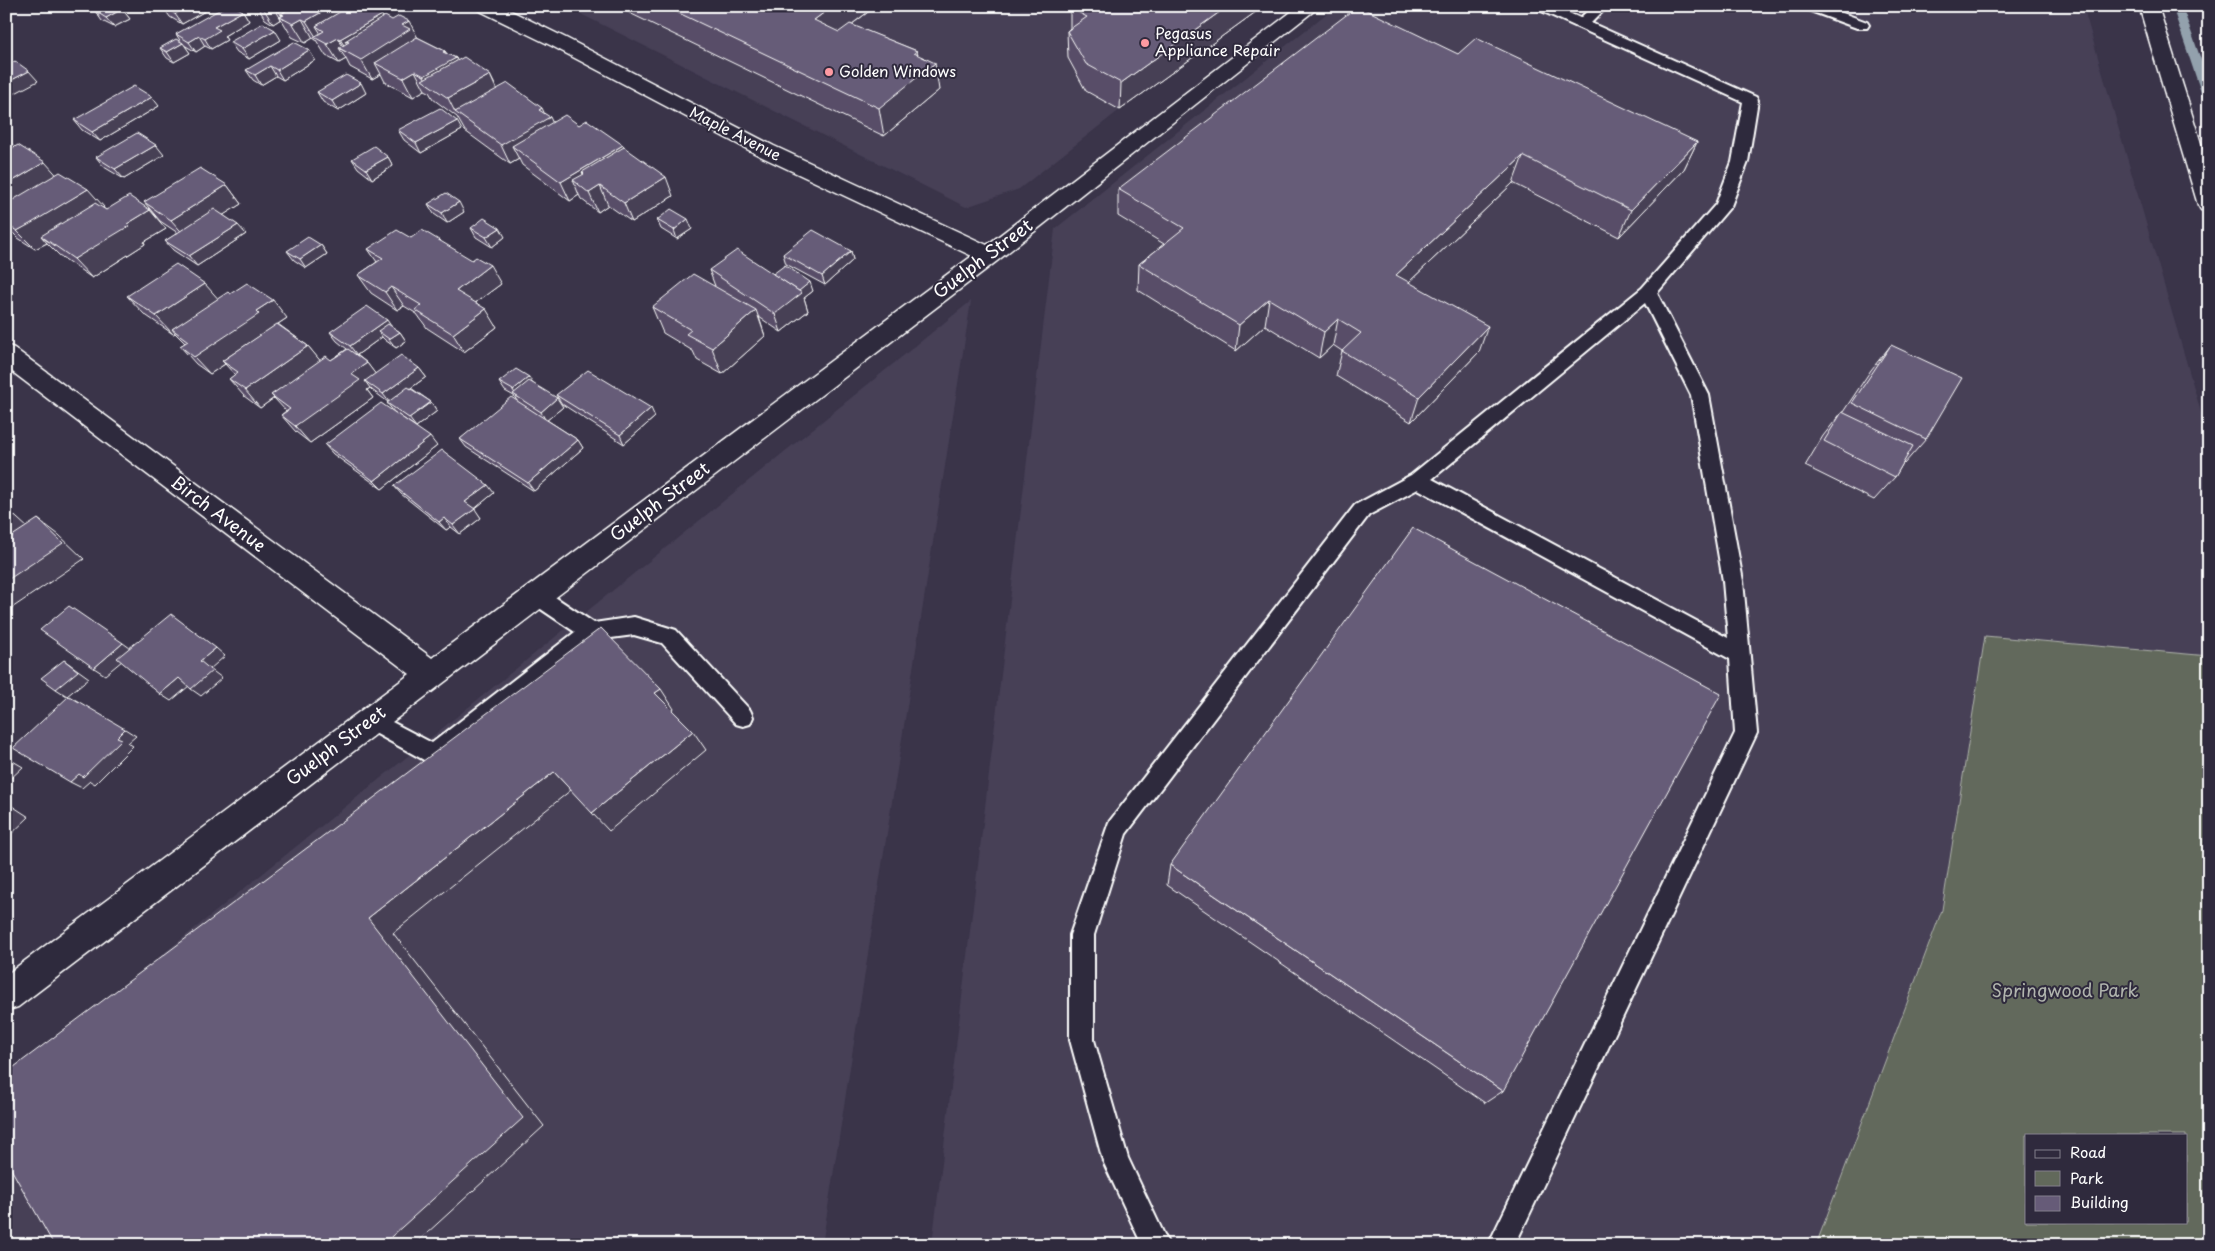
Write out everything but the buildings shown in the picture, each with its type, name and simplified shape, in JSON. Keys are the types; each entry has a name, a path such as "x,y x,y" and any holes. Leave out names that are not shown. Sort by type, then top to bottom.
{"street":[{"name":"Maple Avenue","path":"485,6 559,42 767,151 989,255"},
{"name":"Guelph Street","path":"6,995 989,255 1310,6"},
{"path":"2148,6 2209,206"},
{"name":"Birch Avenue","path":"6,354 431,674"}],"lane":[{"path":"1156,1245 1116,1161 1082,1040 1082,935 1117,829 1362,510 1418,480 1648,292 1723,206 1740,162 1751,100 1542,6"},
{"path":"1582,24 1601,6"},
{"path":"1810,6 1862,25"},
{"path":"1501,1245 1746,733 1733,581 1700,395 1648,292"},
{"path":"1418,480 1739,654"},
{"path":"536,595 591,632"},
{"path":"371,720 433,755 591,632 634,626 669,636 743,717"}],"shaded area":[{"path":"565,6 1252,6 1019,189 966,207"},
{"path":"1336,6 2083,6 2209,440 2209,656 1985,636 1942,910 1816,1245 932,1245 1055,229"},
{"path":"971,301 822,1245 6,1245 6,1081"}],"green space":[{"name":"Springwood Park","path":"1985,636 2209,656 2209,1245 1816,1245 1942,910"}],"waterway":[{"path":"2177,6 2209,98"}],"place":[{"name":"Pegasus Appliance Repair","path":"1145,43"},
{"name":"Golden Windows","path":"829,72"}]}
